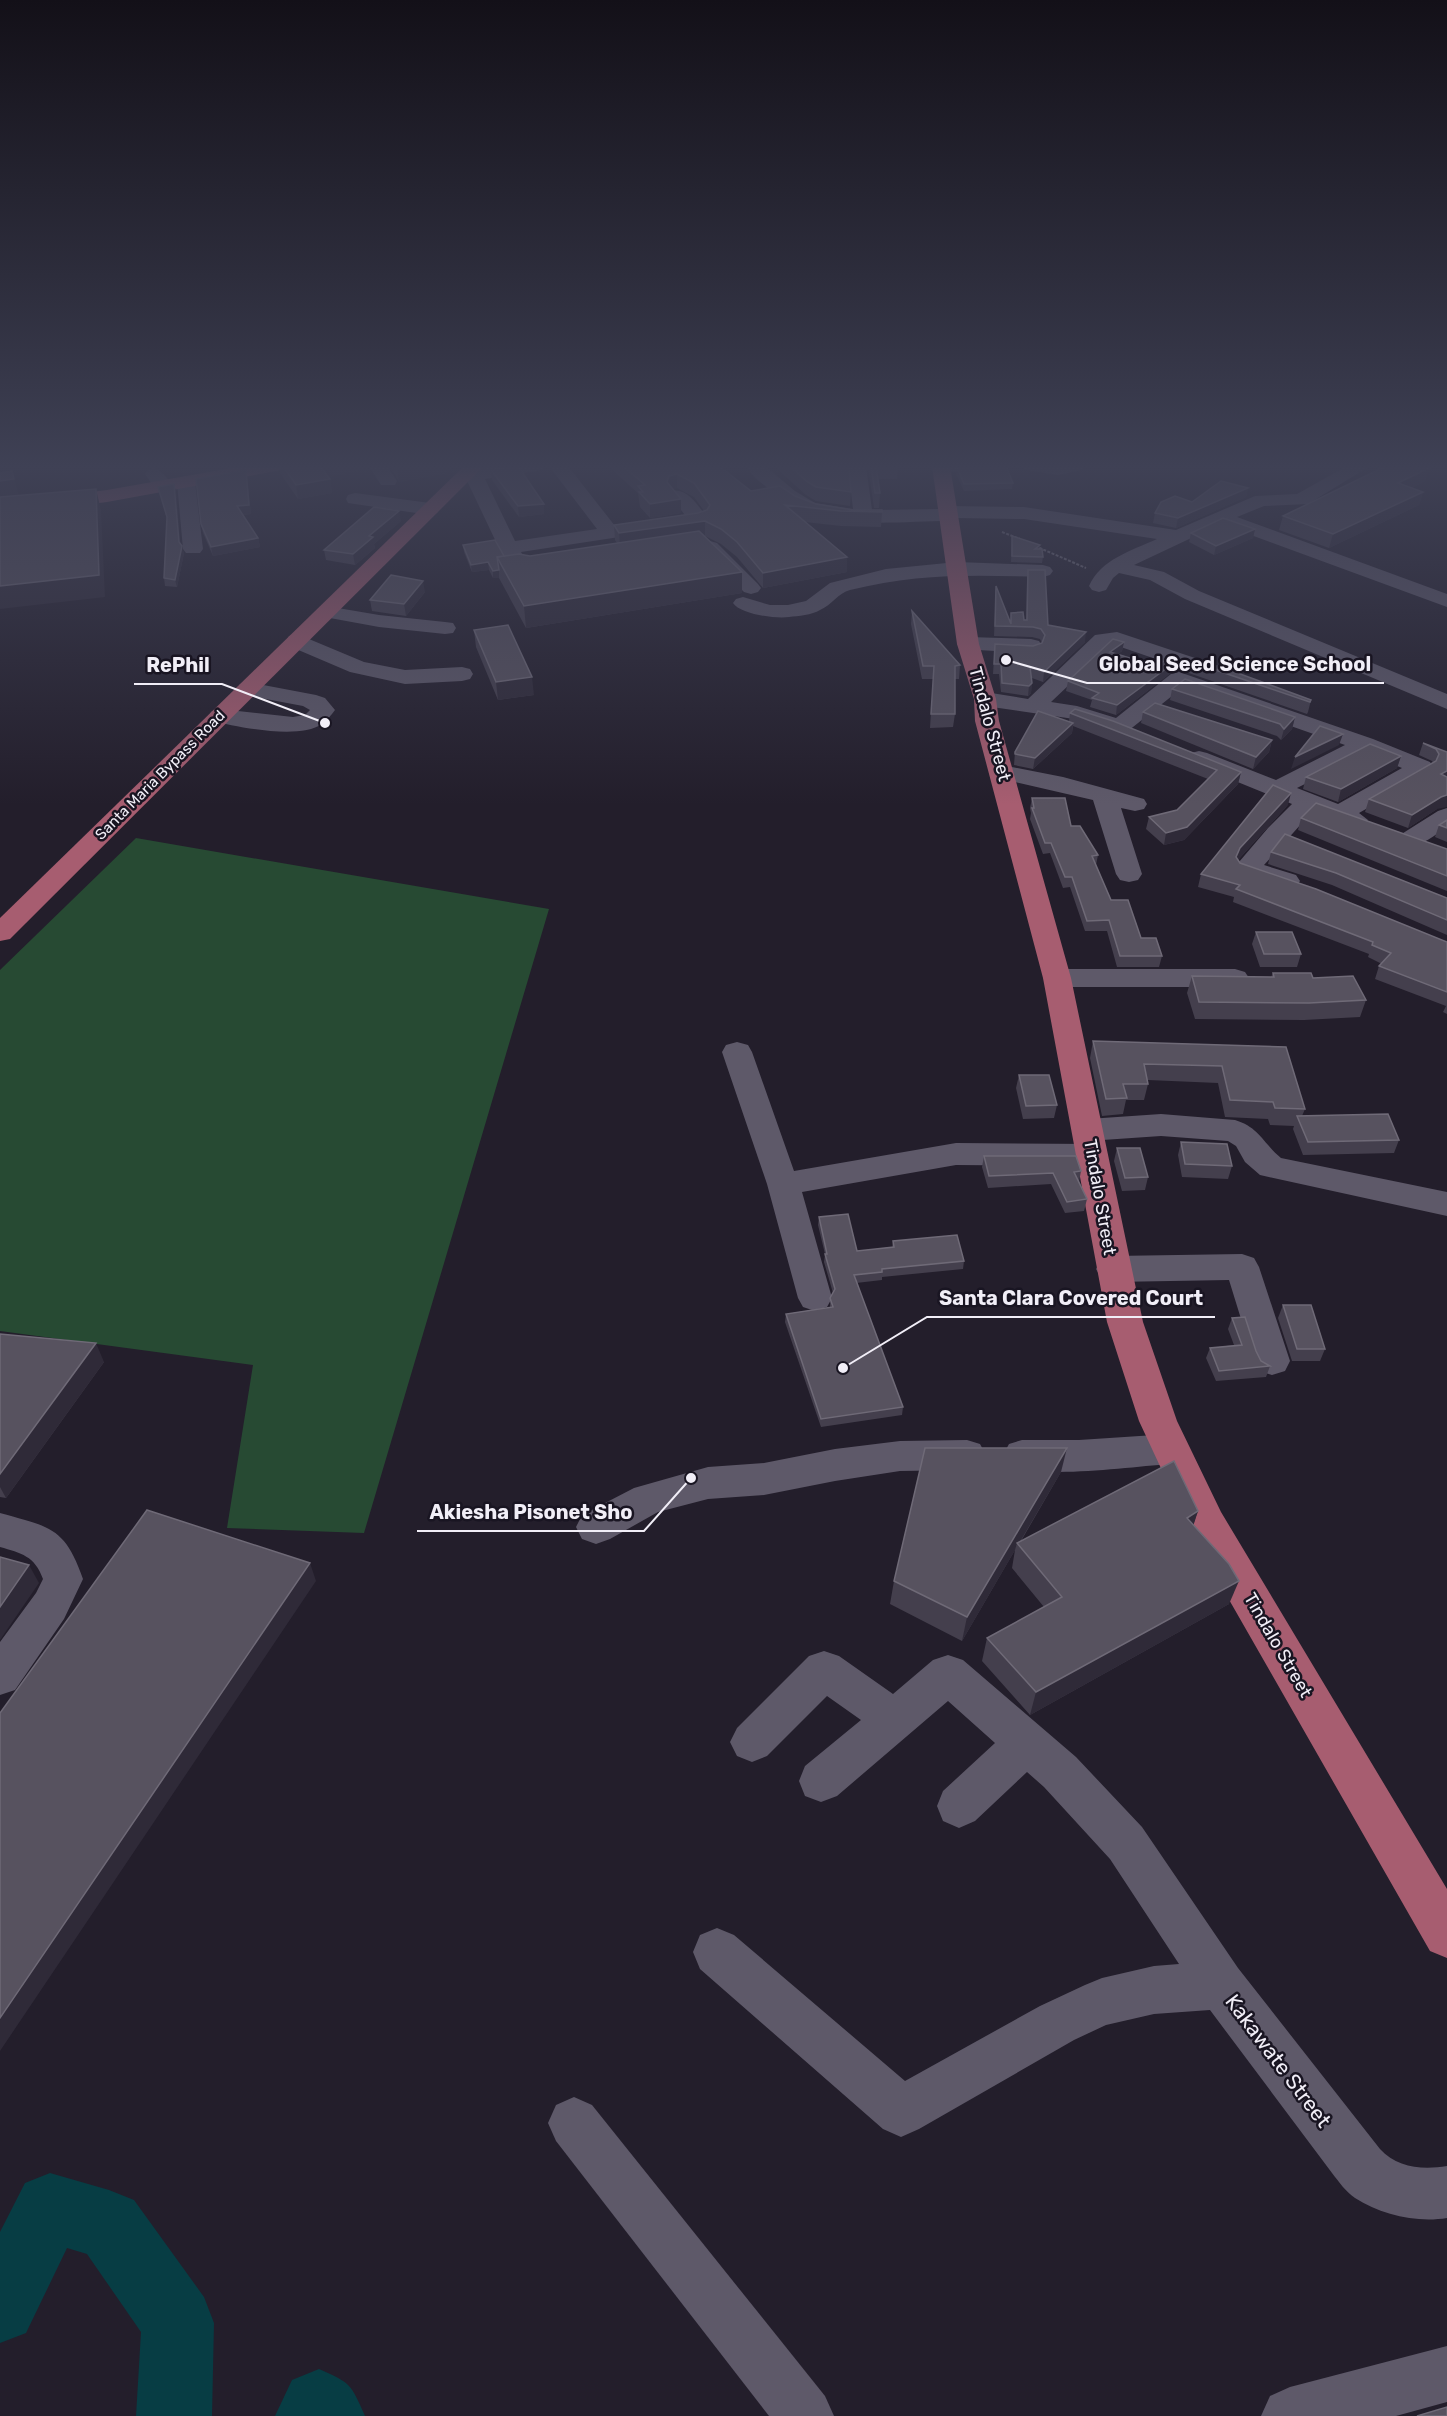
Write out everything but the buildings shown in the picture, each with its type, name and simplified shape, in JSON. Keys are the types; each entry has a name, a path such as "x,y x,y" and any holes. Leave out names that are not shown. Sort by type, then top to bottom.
{"main road":[{"name":"Santa Maria Bypass Road","path":"0,933 360,579"},
{"name":"Tindalo Street","path":"959,579 968,644 985,699 987,721 1057,978 1125,1322 1170,1449 1206,1523 1447,1934"}],"street":[{"path":"734,579 747,596 769,611 788,611 813,606 837,587 866,579"},
{"path":"1159,579 1164,579 1192,595 1447,702"},
{"path":"1387,579 1447,601"},
{"path":"326,612 379,621 446,628"},
{"path":"1035,705 1103,640 1108,638 1117,638 1226,676"},
{"path":"297,640 358,667 405,677 462,674"},
{"path":"968,644 1031,646"},
{"path":"985,699 1077,713 1130,730 1159,707 1179,679 1365,744 1421,767 1339,814"},
{"path":"220,716 286,724 313,720 323,710 317,703 308,700 248,689"},
{"path":"1277,738 1303,722"},
{"path":"1277,789 1365,744"},
{"path":"1182,751 1339,814 1437,849"},
{"path":"1223,768 1250,753"},
{"path":"1002,772 1135,804"},
{"path":"1104,795 1129,874"},
{"path":"1308,802 1288,837 1248,868 1311,889"},
{"path":"1393,834 1447,816"},
{"path":"1057,978 1259,978"},
{"path":"737,1053 783,1184 815,1298"},
{"path":"783,1184 956,1154 1090,1143 1161,1125 1235,1131 1247,1138 1256,1154 1271,1167 1447,1204"},
{"path":"1113,1269 1242,1267 1272,1361"},
{"path":"596,1527 648,1498 708,1483 764,1479 835,1465 900,1456 1078,1455 1170,1449"},
{"path":"0,1530 44,1543 57,1559 63,1579 50,1606 0,1676"},
{"path":"752,1742 824,1670 894,1719"},
{"path":"821,1781 948,1674 1060,1772 1126,1843 1221,1984"},
{"path":"960,1806 1026,1743"},
{"name":"Kakawate Street","path":"717,1952 901,2111 1057,2024 1102,2002 1154,1990 1221,1984 1325,2126 1373,2178 1393,2187 1419,2193 1447,2192"},
{"path":"574,2123 805,2416"},
{"path":"1290,2416 1447,2374"}],"green space":[{"path":"136,838 549,909 364,1533 227,1528 253,1365 0,1331 0,970"}],"waterway":[{"path":"0,2307 50,2208 109,2225 178,2323 174,2416"},
{"path":"313,2416 319,2407 327,2416"}],"place":[{"name":"Global Seed Science School","path":"1006,660"},
{"name":"RePhil","path":"325,723"},
{"name":"Santa Clara Covered Court","path":"843,1368"},
{"name":"Akiesha Pisonet Sho","path":"691,1478"}]}
